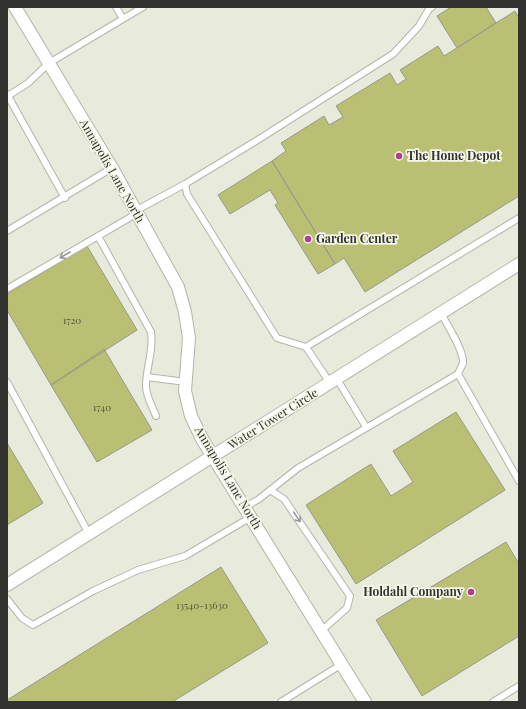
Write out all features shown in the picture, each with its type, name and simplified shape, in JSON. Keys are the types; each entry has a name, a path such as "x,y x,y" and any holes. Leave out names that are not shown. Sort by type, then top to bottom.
{"street":[{"name":"Annapolis Lane North","path":"15,7 112,168 178,287 185,312 189,338 185,390 191,416 202,439 366,702"},
{"name":"Water Tower Circle","path":"7,585 519,264"}],"lane":[{"path":"116,7 123,19"},
{"path":"65,198 7,96 28,83 49,63 143,7"},
{"path":"7,289 185,184 393,54 419,26 432,7"},
{"path":"7,231 65,198 112,168"},
{"path":"185,184 186,194 277,338 306,348 333,381 366,427"},
{"path":"306,348 519,218"},
{"path":"98,236 151,332 153,344 147,377 147,393 156,416"},
{"path":"7,599 22,618 33,625 93,591 138,570 185,556 248,512 289,474 366,427 458,374 463,364 460,350 441,313"},
{"path":"458,374 519,481"},
{"path":"147,377 186,382"},
{"path":"7,382 90,534"},
{"path":"270,490 284,499 350,596 347,608 321,631"},
{"path":"281,702 342,664"},
{"path":"492,702 519,686"}],"building":[{"path":"451,7 486,7 496,23 457,48 437,16"},
{"name":"The Home Depot","path":"515,11 519,18 519,196 365,292 344,258 335,264 272,161 286,151 281,143 324,116 329,125 343,117 336,106 390,73 397,85 406,79 400,70 438,46 444,56"},
{"name":"Garden Center","path":"272,161 335,264 318,274 275,205 278,203 270,190 230,214 218,195"},
{"path":"87,246 137,330 51,385 7,310 7,294"},
{"path":"104,349 152,430 97,462 51,385"},
{"path":"456,412 505,490 356,584 306,505 371,464 391,496 413,482 393,451"},
{"path":"7,443 43,503 7,525"},
{"name":"Holdahl Company","path":"506,542 519,564 519,636 422,696 376,620"},
{"path":"221,567 268,643 172,702 7,702 7,700"}],"place":[{"name":"The Home Depot","path":"399,156"},
{"name":"Garden Center","path":"308,239"},
{"name":"Holdahl Company","path":"471,592"}]}
